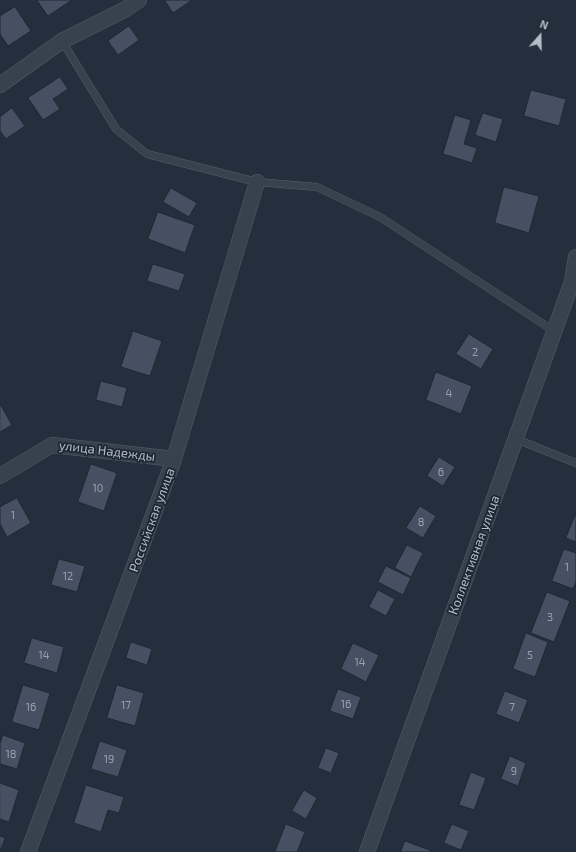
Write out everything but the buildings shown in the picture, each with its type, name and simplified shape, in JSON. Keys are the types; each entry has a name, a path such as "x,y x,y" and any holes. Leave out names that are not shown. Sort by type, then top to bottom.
{"street":[{"path":"0,85 62,41 124,4 139,0"},
{"name":"Российская улица","path":"28,852 174,459 257,182"},
{"name":"Коллективная улица","path":"366,852 572,282 576,256"},
{"name":"улица Надежды","path":"0,476 52,445 174,459"}],"lane":[{"path":"62,41 116,129 146,154 257,182 317,187 380,217 554,331"},
{"path":"516,439 576,463"}]}
